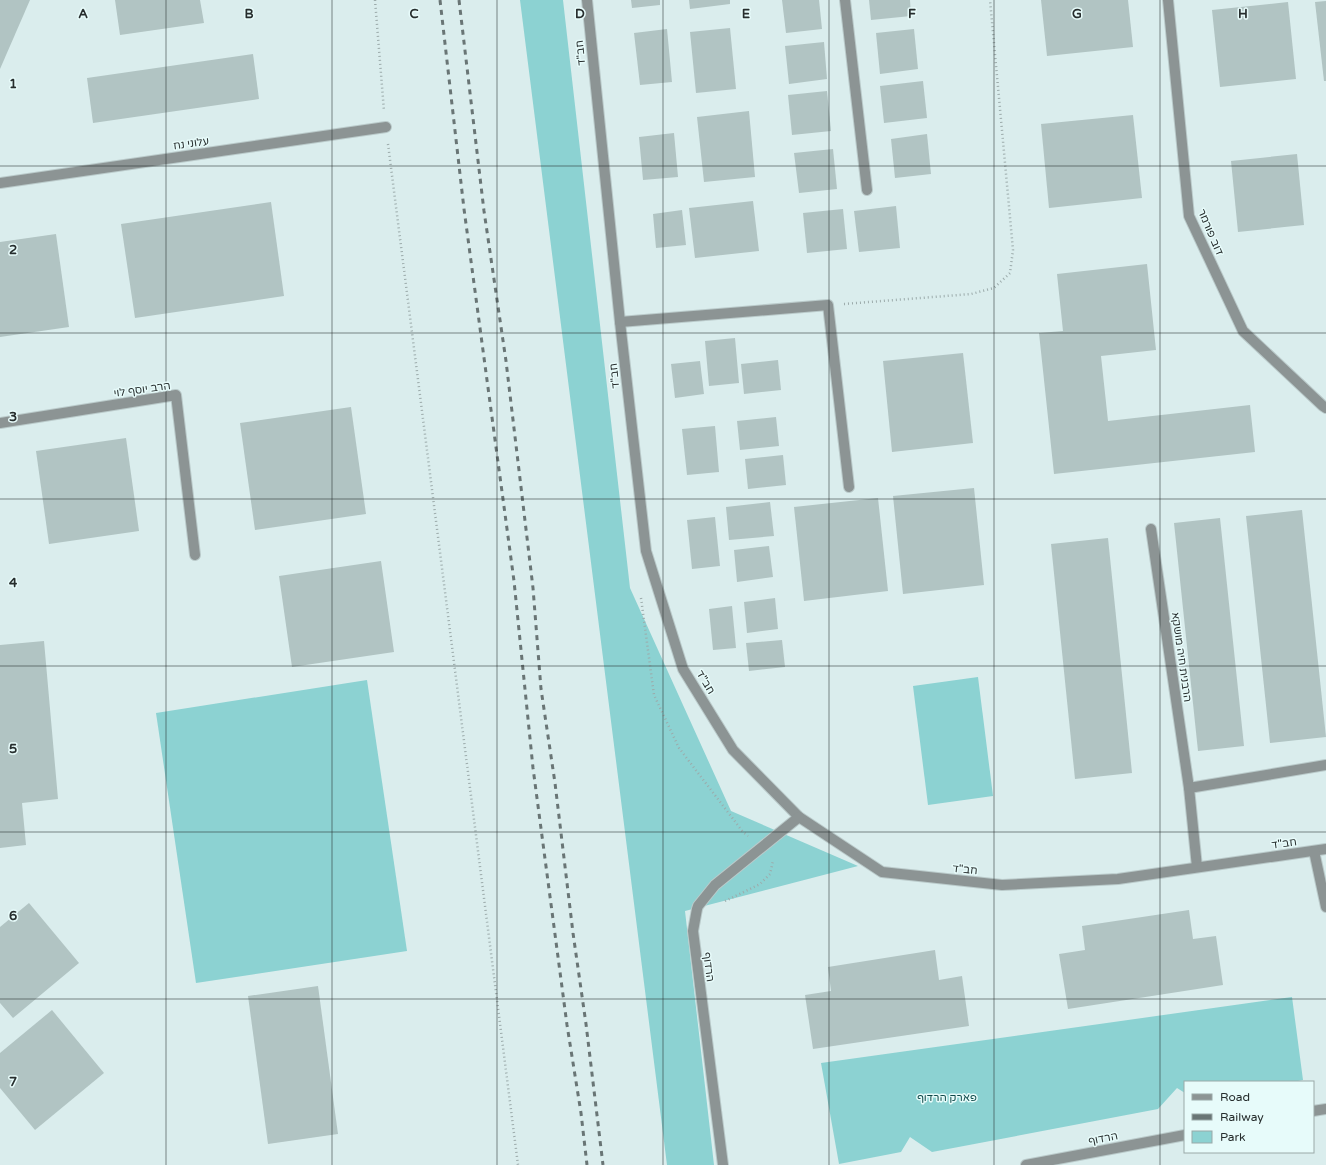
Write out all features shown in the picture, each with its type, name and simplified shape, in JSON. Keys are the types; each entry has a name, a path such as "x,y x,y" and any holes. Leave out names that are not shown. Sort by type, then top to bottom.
{"street":[{"name":"חב\"ד","path":"587,0 620,322 646,551 683,669 733,750 799,817 882,872 1002,885 1118,879 1326,849"},
{"path":"845,0 867,190"},
{"name":"דוב פורמר","path":"1168,0 1189,216 1243,331 1326,408"},
{"name":"עלוני נח","path":"0,182 386,126"},
{"path":"620,322 828,305 849,487"},
{"name":"הרב יוסף לוי","path":"0,423 176,394 195,555"},
{"name":"הרבנית חיה מושקא","path":"1151,529 1189,788 1197,867"},
{"path":"1189,788 1326,764"},
{"name":"הרדוף","path":"723,1165 692,931 698,906 715,885 799,817"},
{"path":"1314,851 1326,907"},
{"path":"1314,1111 1326,1109"},
{"name":"הרדוף","path":"1026,1165 1184,1135"}],"path":[{"path":"375,0 386,126 518,1165"},
{"path":"828,305 971,294 994,288 1010,273 1013,250 990,0"}],"green space":[{"path":"520,0 563,0 630,588 731,811 858,866 685,911 714,1165 667,1165"},
{"path":"978,677 993,796 928,805 913,686"},
{"path":"367,680 407,951 196,983 156,713"},
{"name":"פארק הרדוף","path":"1292,997 1303,1080 1184,1081 1184,1092 1177,1088 1158,1109 932,1152 910,1137 901,1152 839,1164 821,1063"}],"building":[{"path":"0,0 30,0 0,69"},
{"path":"115,0 200,0 204,23 120,35"},
{"path":"631,0 660,0 660,5 632,8"},
{"path":"689,0 730,0 730,4 690,9"},
{"path":"782,0 819,0 822,29 786,33"},
{"path":"869,0 910,0 911,16 871,20"},
{"path":"1041,0 1128,0 1133,47 1047,56"},
{"path":"1326,1 1326,81 1324,81 1315,2"},
{"path":"1288,2 1296,79 1220,87 1212,10"},
{"path":"730,28 736,89 696,93 690,32"},
{"path":"667,29 672,82 640,85 634,33"},
{"path":"914,29 918,69 880,74 876,33"},
{"path":"824,42 827,79 789,84 785,46"},
{"path":"253,54 259,99 93,123 87,78"},
{"path":"923,81 927,118 884,123 880,86"},
{"path":"827,91 831,131 792,135 788,95"},
{"path":"749,111 755,177 704,182 697,117"},
{"path":"1133,115 1142,198 1049,208 1041,124"},
{"path":"674,133 678,177 643,180 639,137"},
{"path":"927,134 931,174 895,178 891,139"},
{"path":"833,149 837,189 799,193 794,153"},
{"path":"1297,154 1304,225 1238,232 1231,161"},
{"path":"753,201 759,251 695,258 689,208"},
{"path":"271,202 284,296 135,318 121,224"},
{"path":"896,206 900,248 859,252 854,211"},
{"path":"843,209 847,249 807,253 803,213"},
{"path":"682,210 686,245 656,248 653,214"},
{"path":"56,234 69,327 0,337 0,242"},
{"path":"1147,264 1156,350 1101,356 1108,421 1250,405 1255,452 1054,474 1039,333 1063,331 1057,274"},
{"path":"735,338 739,383 709,386 705,341"},
{"path":"963,353 973,443 892,452 883,361"},
{"path":"778,360 781,390 744,394 741,364"},
{"path":"700,361 704,394 675,398 671,364"},
{"path":"351,407 366,514 255,530 240,423"},
{"path":"776,417 779,446 740,450 737,421"},
{"path":"715,426 719,472 687,475 682,429"},
{"path":"126,438 139,531 49,544 36,451"},
{"path":"783,455 786,485 748,489 745,459"},
{"path":"974,488 984,585 903,594 893,496"},
{"path":"878,498 888,591 804,601 794,507"},
{"path":"770,502 774,536 729,540 726,507"},
{"path":"1302,510 1326,737 1270,743 1246,516"},
{"path":"715,517 720,566 692,569 687,520"},
{"path":"1220,518 1244,746 1198,751 1174,523"},
{"path":"1108,538 1132,773 1075,779 1051,544"},
{"path":"769,546 773,577 737,582 734,550"},
{"path":"381,561 394,652 292,667 279,576"},
{"path":"775,598 778,629 747,633 744,602"},
{"path":"732,606 736,648 713,650 709,609"},
{"path":"782,640 785,667 749,671 746,643"},
{"path":"44,641 58,799 22,803 26,845 0,848 0,645"},
{"path":"29,903 79,963 13,1018 0,1003 0,927"},
{"path":"1189,910 1193,939 1216,936 1223,985 1068,1009 1059,954 1085,950 1082,926"},
{"path":"935,950 939,980 962,976 969,1026 813,1049 805,995 831,991 828,967"},
{"path":"318,986 338,1134 268,1144 248,996"},
{"path":"52,1010 104,1073 35,1130 0,1088 0,1053"}],"railway":[{"path":"440,0 464,209 514,581 533,768 587,1165"},
{"path":"459,0 484,211 506,361 533,588 541,689 555,783 603,1165"}]}
